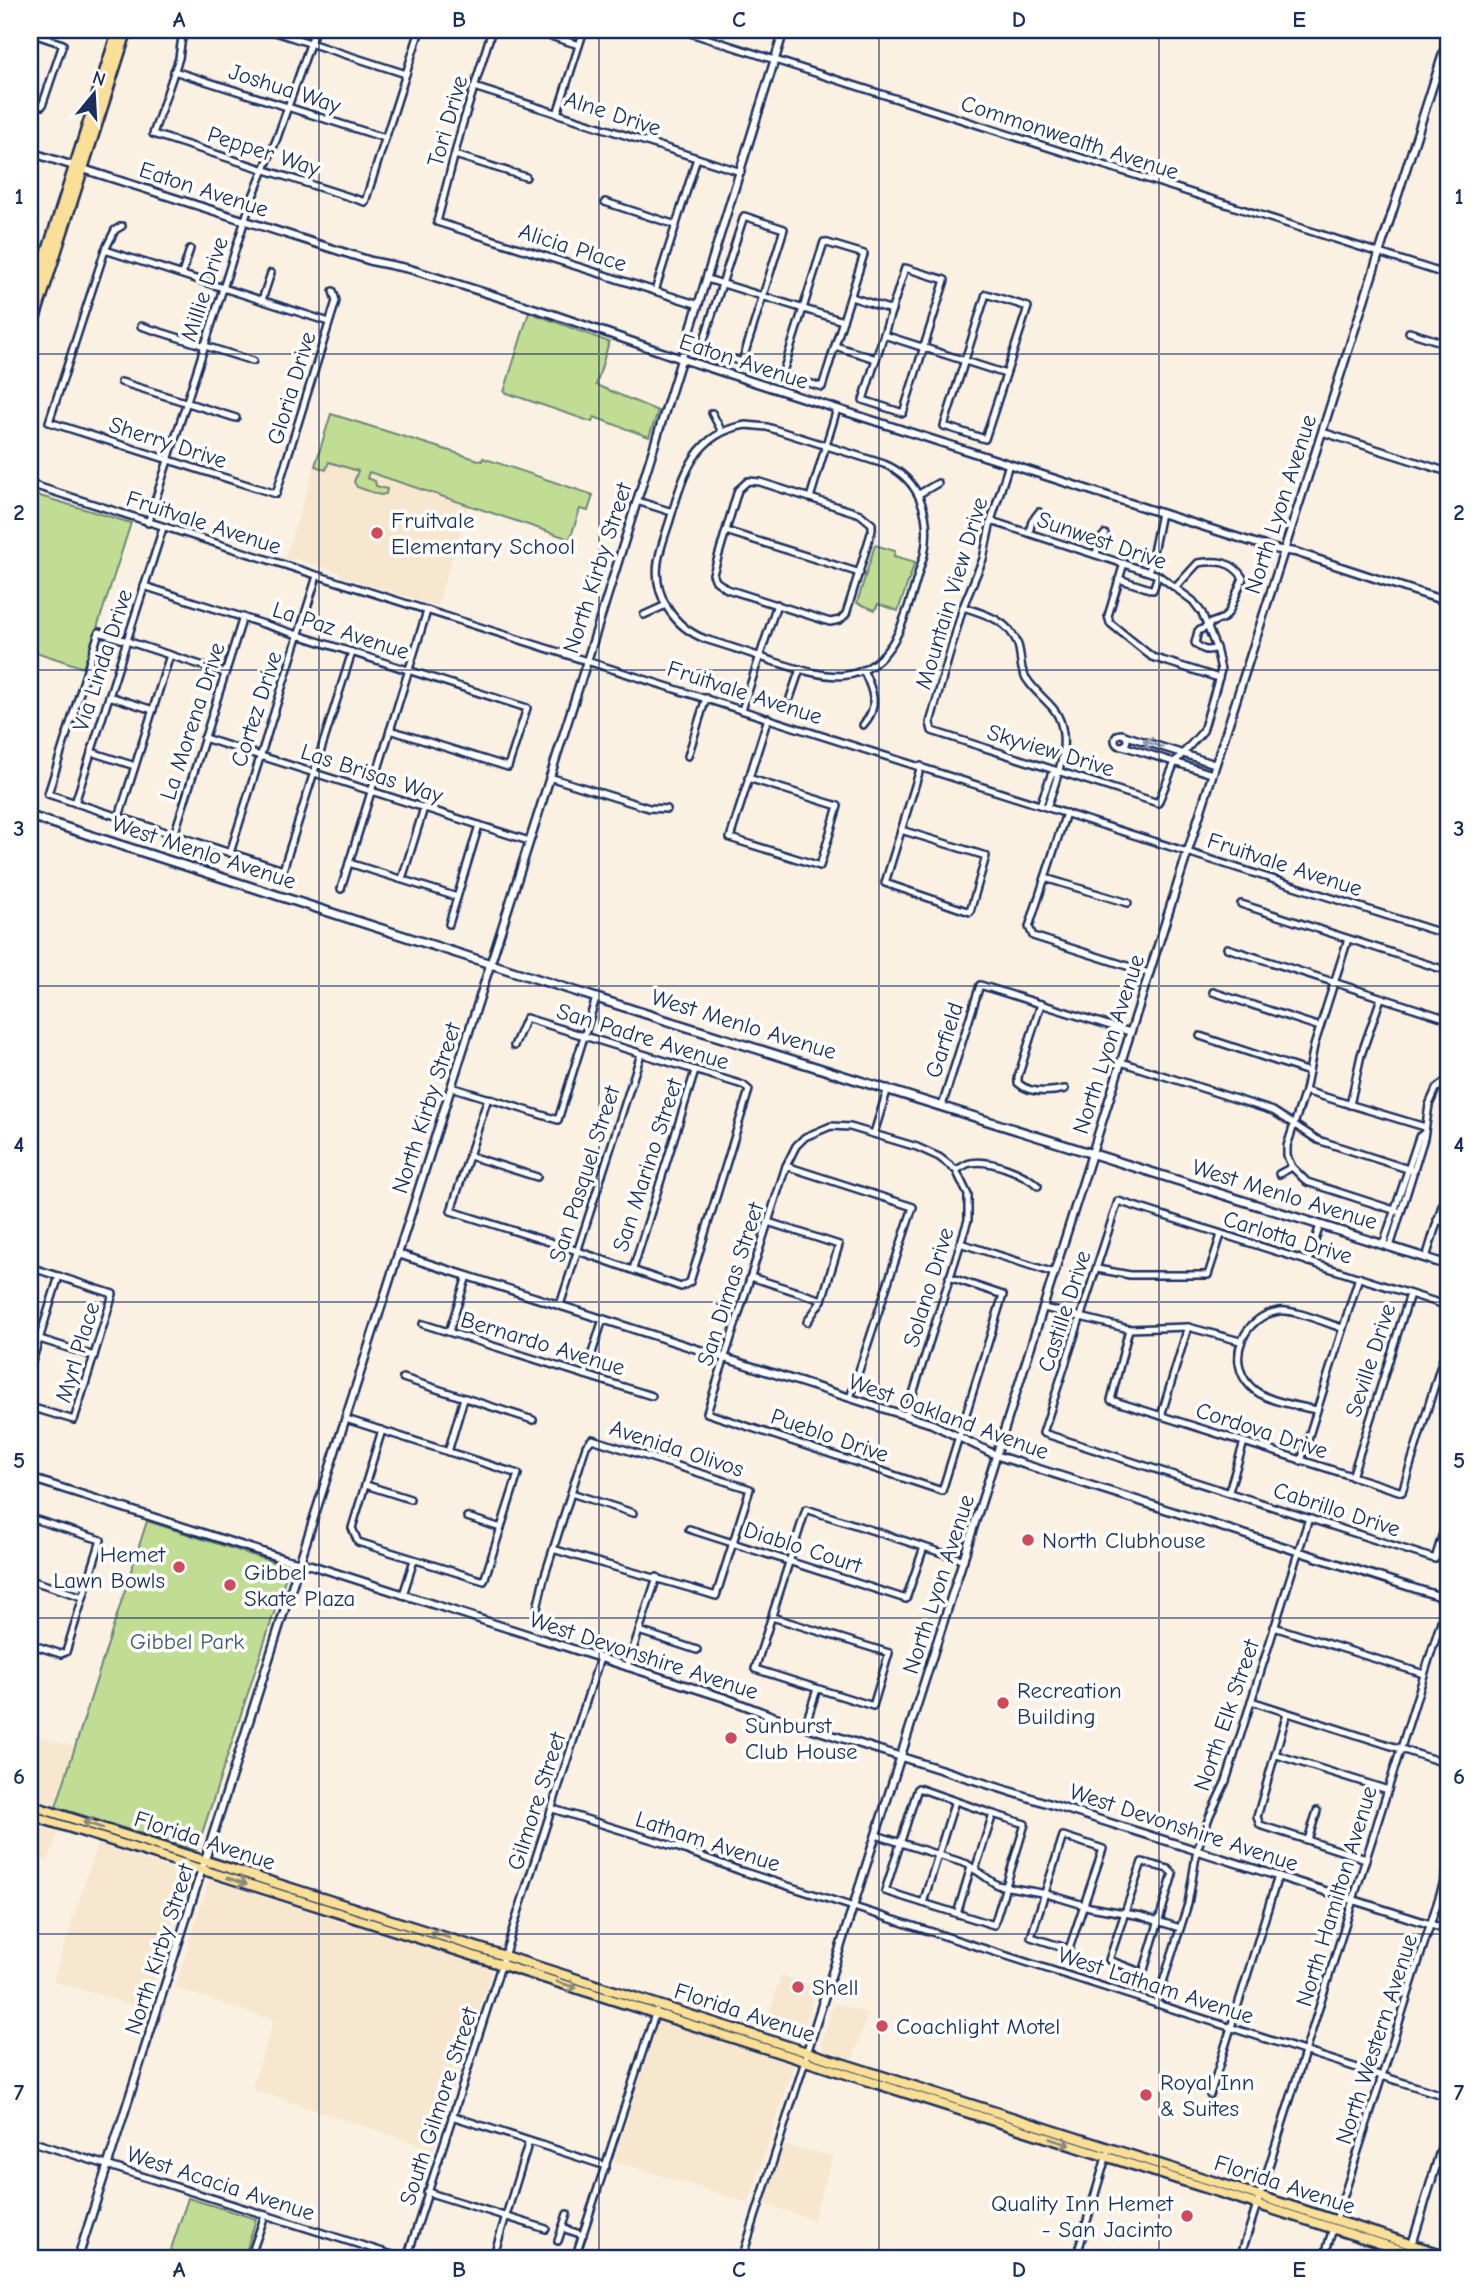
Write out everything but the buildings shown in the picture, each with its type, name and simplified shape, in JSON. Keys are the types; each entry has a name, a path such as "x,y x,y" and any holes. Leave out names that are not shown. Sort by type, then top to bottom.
{"highway":[{"path":"30,333 118,30"},
{"path":"30,306 127,30"}],"main road":[{"name":"West Menlo Avenue","path":"30,816 596,998 1448,1265"},
{"name":"Florida Avenue","path":"30,1805 505,1955 657,2009"},
{"path":"30,1813 47,1810"},
{"name":"Florida Avenue","path":"30,1813 502,1965 657,2009 1008,2116 1107,2152"},
{"path":"273,1892 290,1893 328,1905 341,1904"},
{"path":"329,1910 348,1910 396,1925 407,1924"},
{"name":"Florida Avenue","path":"806,2056 926,2099 1107,2152 1334,2224 1426,2258"},
{"path":"926,2099 1001,2119 1007,2119 1008,2116"},
{"name":"Florida Avenue","path":"1410,2252 1448,2256"}],"street":[{"path":"174,71 181,50 183,30"},
{"path":"269,30 406,74"},
{"name":"Millie Drive","path":"148,523 244,220 265,170 315,30"},
{"path":"385,138 419,30"},
{"name":"Tori Drive","path":"437,222 454,155 492,30"},
{"path":"531,30 579,45"},
{"path":"557,114 584,30"},
{"name":"Commonwealth Avenue","path":"681,30 1448,275"},
{"name":"North Kirby Street","path":"78,2258 550,777 784,30"},
{"path":"30,33 63,44 42,106 30,104"},
{"name":"North Lyon Avenue","path":"806,2056 1448,38"},
{"path":"1440,62 1448,65"},
{"name":"Joshua Way","path":"174,71 385,138"},
{"name":"Pepper Way","path":"174,71 153,134 365,202 385,138"},
{"name":"Alne Drive","path":"474,87 741,172"},
{"name":"Eaton Avenue","path":"30,152 539,310 681,359 1448,602"},
{"path":"454,155 526,177"},
{"path":"655,291 697,158"},
{"path":"605,202 676,225"},
{"path":"744,216 784,229 762,296 742,362 701,349 744,216"},
{"name":"Alicia Place","path":"437,222 699,305"},
{"path":"122,226 115,230 105,250 329,322"},
{"path":"824,242 864,254 822,387 782,374 803,309 824,242"},
{"path":"181,274 190,249"},
{"name":"Sherry Drive","path":"105,250 49,422 276,494"},
{"path":"905,268 945,281 903,413 863,400 892,310 905,268"},
{"path":"262,300 271,273"},
{"path":"707,279 843,321"},
{"name":"Gloria Drive","path":"276,494 336,301 333,291"},
{"path":"986,294 1028,307 1006,374 985,439 944,426 986,294"},
{"path":"851,297 892,310"},
{"path":"141,326 253,360"},
{"path":"1409,332 1448,344"},
{"path":"884,335 1006,374"},
{"path":"835,346 876,359"},
{"path":"121,382 236,418"},
{"path":"810,498 837,409"},
{"path":"712,413 722,432"},
{"path":"746,425 767,427 826,446 896,469 919,494 926,517 927,541 924,555 896,636 882,656 863,670 851,674 824,676 694,635 677,622 666,605 658,582 658,562 686,472 701,447 722,432 746,425"},
{"path":"1322,432 1448,472"},
{"name":"Mountain View Drive","path":"933,733 930,723 963,607 983,559 991,521 1009,464"},
{"path":"748,481 860,514 872,524 846,614 840,620 830,622 727,589 716,581 713,574 726,531 738,490 748,481"},
{"path":"919,494 938,483"},
{"name":"Fruitvale Avenue","path":"30,484 1448,935"},
{"path":"637,501 672,512"},
{"path":"1029,533 1032,521 1039,512"},
{"path":"1149,572 1158,524 1164,514"},
{"name":"Sunwest Drive","path":"991,521 1158,575 1193,601 1209,625 1221,670 1219,678 1203,731 1175,762 1158,803"},
{"name":"Via Linda Drive","path":"75,803 163,527"},
{"path":"726,531 860,573"},
{"path":"1096,554 1105,534"},
{"path":"1176,587 1198,563 1221,562 1238,570 1243,578 1233,605 1224,618 1198,631 1195,643 1201,649 1209,651 1216,648"},
{"path":"1124,564 1108,616 1110,623 1152,657 1219,678"},
{"path":"1119,579 1153,590 1158,575"},
{"name":"Cortez Drive","path":"230,853 317,576"},
{"name":"La Paz Avenue","path":"144,586 527,708 508,767 390,730"},
{"path":"743,710 777,604"},
{"path":"644,615 666,605"},
{"path":"963,607 987,614 1010,629 1018,646 1023,673 1039,696 1059,716 1064,743 1057,772 1051,775 1044,806"},
{"path":"341,889 427,611"},
{"name":"La Morena Drive","path":"174,835 243,617"},
{"path":"225,673 99,632 48,794 283,870 352,652"},
{"path":"119,817 170,655"},
{"path":"790,698 800,669"},
{"path":"863,670 872,688 874,700 869,719 863,725"},
{"path":"109,696 153,710"},
{"path":"688,756 706,698"},
{"path":"748,778 838,806 820,866 730,838 748,778 768,718"},
{"name":"Skyview Drive","path":"933,733 1158,803"},
{"path":"1212,774 1117,745 1114,740 1119,734 1124,735 1215,764"},
{"path":"1123,746 1127,740 1124,735"},
{"name":"Las Brisas Way","path":"204,738 529,841"},
{"path":"91,752 135,766"},
{"path":"1191,768 1194,757"},
{"path":"901,830 986,856 970,912 885,883 920,766"},
{"path":"550,777 649,808 667,810"},
{"path":"402,879 424,808"},
{"path":"1066,813 1029,927 1033,936 1149,973"},
{"path":"449,924 479,825"},
{"path":"349,863 457,897"},
{"path":"1045,878 1128,904"},
{"path":"1241,904 1448,971"},
{"path":"1348,939 1320,1027 1287,1152 1292,1167 1307,1182 1397,1211"},
{"path":"1227,948 1448,1019"},
{"name":"Garfield","path":"942,1106 980,985 1041,1004"},
{"path":"1213,992 1320,1027"},
{"path":"451,1087 558,1120 596,998"},
{"path":"1350,1105 1361,1055 1381,998"},
{"path":"1065,1089 1050,1093 1022,1087 1018,1083 1017,1077 1041,1004 1130,1032"},
{"name":"San Padre Avenue","path":"514,1046 526,1018 743,1085 749,1090 690,1282 681,1287 633,1269"},
{"path":"1200,1036 1309,1072"},
{"name":"San Pasquel Street","path":"560,1306 641,1054"},
{"path":"1121,1062 1273,1111 1318,1140 1411,1170"},
{"name":"San Marino Street","path":"633,1269 695,1071"},
{"path":"1386,1246 1419,1137 1424,1130 1429,1105 1436,1089 1448,1079"},
{"path":"874,1133 888,1088"},
{"path":"1305,1091 1424,1130"},
{"path":"488,1098 451,1211 633,1269"},
{"name":"San Dimas Street","path":"708,1413 786,1166 796,1146 805,1137 831,1126 850,1127 939,1157 957,1170"},
{"path":"470,1156 537,1177"},
{"path":"957,1170 971,1163 990,1164 1028,1176 1038,1186"},
{"path":"786,1166 913,1208 850,1398"},
{"path":"1279,1174 1292,1167"},
{"name":"Solano Drive","path":"906,1416 968,1220 968,1195 957,1170"},
{"path":"1426,1258 1448,1186"},
{"name":"Carlotta Drive","path":"1118,1201 1448,1306"},
{"name":"Castille Drive","path":"1043,1433 1118,1201"},
{"path":"1437,1220 1448,1224"},
{"path":"768,1222 839,1245 822,1300 807,1322"},
{"path":"1308,1262 1320,1225"},
{"path":"1097,1269 1130,1275 1208,1275 1221,1235"},
{"path":"960,1242 1055,1273"},
{"name":"West Oakland Avenue","path":"398,1254 932,1424 998,1456 1448,1599"},
{"path":"30,1267 59,1276 30,1368"},
{"name":"Myrl Place","path":"30,1407 74,1420 113,1294 59,1276"},
{"path":"449,1332 467,1276"},
{"path":"751,1277 822,1300"},
{"path":"1301,1461 1359,1277"},
{"path":"949,1278 1003,1295 959,1438"},
{"name":"Seville Drive","path":"1352,1477 1410,1294"},
{"path":"1044,1308 1129,1329 1188,1327 1240,1341"},
{"path":"1316,1410 1264,1396 1249,1385 1239,1362 1240,1341 1249,1327 1261,1318 1280,1311 1342,1328"},
{"path":"585,1375 603,1319"},
{"name":"Bernardo Avenue","path":"423,1324 652,1396"},
{"path":"1161,1416 1188,1327"},
{"name":"Cordova Drive","path":"1129,1329 1111,1400 1402,1492 1448,1342"},
{"path":"30,1336 94,1356"},
{"path":"403,1378 533,1420"},
{"path":"447,1452 464,1398"},
{"name":"Pueblo Drive","path":"708,1413 942,1491 959,1438"},
{"path":"346,1419 382,1430 447,1452 518,1474 484,1581 358,1542 352,1528 382,1430"},
{"name":"Cabrillo Drive","path":"1043,1433 1435,1559 1448,1517"},
{"name":"Avenida Olivos","path":"571,1493 586,1446 592,1439 750,1489 733,1543"},
{"path":"1229,1492 1244,1442"},
{"name":"West Devonshire Avenue","path":"30,1478 1448,1930"},
{"path":"366,1485 410,1499"},
{"path":"536,1613 571,1493 633,1513"},
{"path":"772,1617 889,1653 873,1706 755,1668 806,1509 964,1560"},
{"path":"467,1517 501,1528"},
{"path":"30,1518 101,1540 66,1652 61,1654 30,1644"},
{"name":"North Elk Street","path":"1156,2004 1188,1905 1197,1850 1226,1781 1309,1518"},
{"name":"Diablo Court","path":"689,1529 906,1599 924,1547"},
{"path":"553,1549 613,1568 657,1577 716,1597 733,1543"},
{"path":"403,1595 414,1560"},
{"path":"627,1667 657,1577"},
{"path":"30,1580 83,1597"},
{"name":"North Hamilton Avenue","path":"1240,2258 1366,1859 1385,1789 1401,1749 1448,1599"},
{"path":"1274,1628 1424,1674"},
{"path":"639,1631 697,1650"},
{"name":"Gilmore Street","path":"502,1965 600,1658"},
{"path":"805,1726 817,1689"},
{"path":"1251,1701 1448,1764"},
{"path":"1287,1713 1258,1817 1260,1825 1366,1859"},
{"path":"1277,1755 1385,1789"},
{"path":"918,1788 955,1801 1025,1824 995,1926 885,1891 918,1788"},
{"path":"923,1903 955,1801"},
{"name":"Latham Avenue","path":"553,1808 853,1907"},
{"path":"1308,1840 1317,1811"},
{"path":"957,1913 993,1814"},
{"path":"876,1835 973,1869 997,1885 1180,1928"},
{"path":"1063,1836 1102,1849 1083,1905 1069,1949 1031,1937 1063,1836"},
{"path":"1142,1862 1168,1869 1173,1874 1159,1922 1143,1973 1110,1960 1123,1913 1142,1862"},
{"name":"North Western Avenue","path":"1324,2258 1448,1869"},
{"path":"1210,2095 1278,1876"},
{"name":"West Latham Avenue","path":"853,1907 1448,2097"},
{"name":"South Gilmore Street","path":"407,2258 502,1965"},
{"path":"575,2258 657,2009"},
{"path":"742,2258 806,2056"},
{"path":"452,2116 606,2166"},
{"path":"1410,2252 1448,2126"},
{"name":"West Acacia Avenue","path":"30,2141 402,2258"},
{"path":"492,2258 529,2141"},
{"path":"1076,2258 1107,2152"},
{"path":"427,2192 546,2230"},
{"path":"558,2241 567,2214"},
{"path":"250,2258 265,2215"},
{"path":"562,2228 583,2235"},
{"path":"260,2229 267,2231"}],"shaded area":[{"name":"Fruitvale Elementary School","path":"331,414 482,462 437,606 343,577 339,572 297,559 285,559"},
{"path":"30,1733 74,1747 56,1807 30,1799"},
{"path":"30,1823 58,1832 48,1862 30,1856"},
{"path":"97,1844 184,1873 186,1879 146,2010 53,1981"},
{"path":"209,1880 488,1967 491,1974 433,2149 251,2089 274,2020 175,1988"},
{"path":"781,1975 817,1987 801,2036 794,2040 764,2030"},
{"path":"834,2003 868,2013 853,2059 825,2050 821,2043"},
{"path":"658,2020 794,2063 749,2203 614,2161"},
{"path":"783,2145 833,2156 813,2220 764,2204"}],"green space":[{"path":"529,312 609,342 596,385 658,411 649,437 594,417 592,422 504,392"},
{"path":"331,414 482,461 483,458 593,495 588,511 580,509 570,539 369,472 367,478 375,481 376,486 387,489 386,494 380,495 357,487 354,482 358,471 329,462 326,470 315,466"},
{"path":"30,493 131,523 84,668 30,650"},
{"path":"875,545 895,551 894,556 915,562 898,611 878,604 875,610 857,603"},
{"name":"Gibbel Park","path":"147,1521 289,1567 197,1849 194,1850 56,1807"},
{"path":"188,2198 256,2219 244,2258 168,2258"}],"place":[{"name":"Fruitvale Elementary School","path":"377,533"},
{"name":"North Clubhouse","path":"1028,1540"},
{"name":"Hemet Lawn Bowls","path":"179,1567"},
{"name":"Gibbel Skate Plaza","path":"230,1585"},
{"name":"Recreation Building","path":"1003,1703"},
{"name":"Sunburst Club House","path":"731,1738"},
{"name":"Shell","path":"798,1987"},
{"name":"Coachlight Motel","path":"882,2026"},
{"name":"Royal Inn & Suites","path":"1146,2095"},
{"name":"Quality Inn Hemet - San Jacinto","path":"1187,2216"}]}
